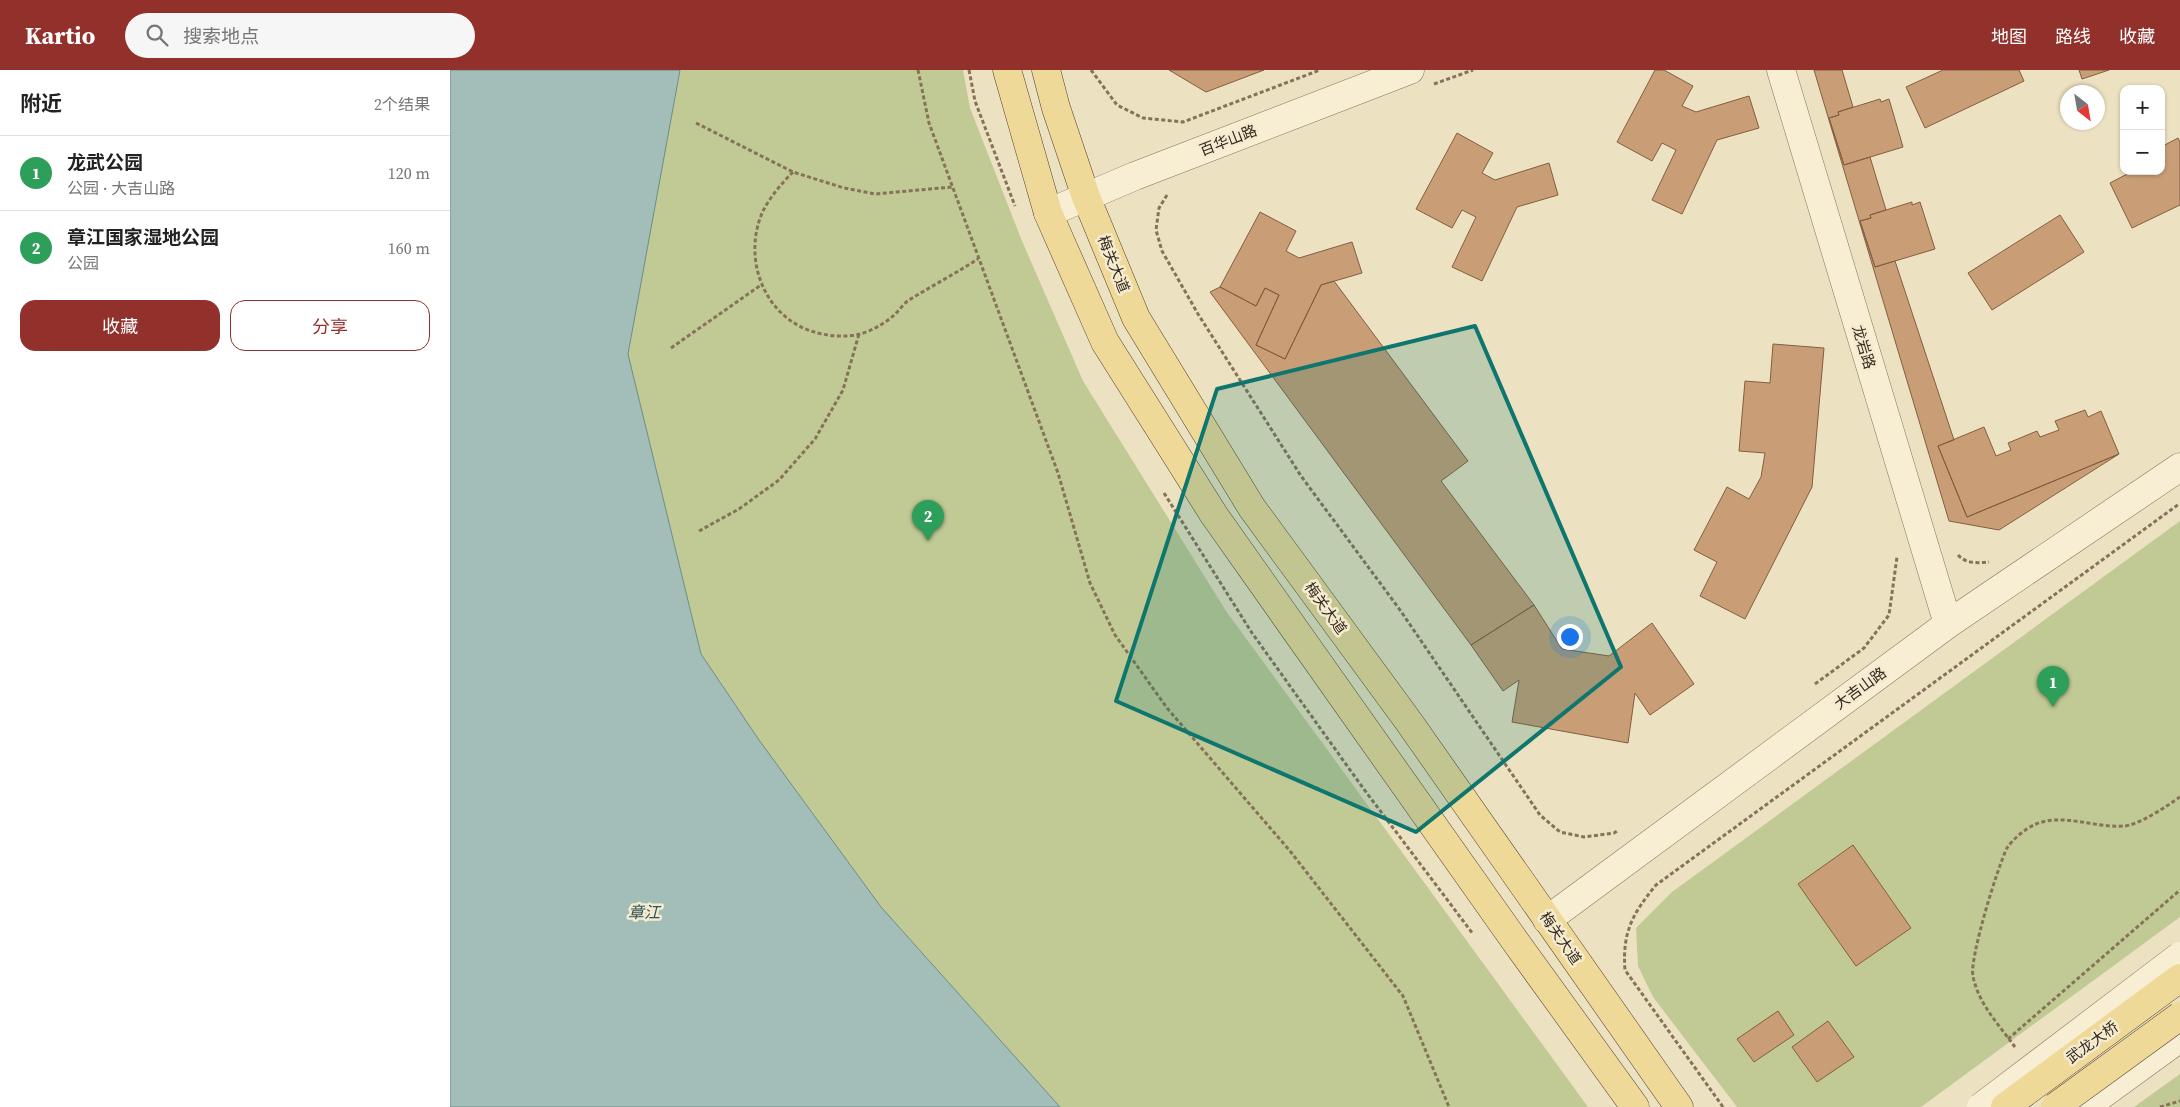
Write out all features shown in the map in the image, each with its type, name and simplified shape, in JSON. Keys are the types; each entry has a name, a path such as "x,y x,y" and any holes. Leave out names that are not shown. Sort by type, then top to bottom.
{"main road":[{"path":"1008,70 1048,214 1105,342 1214,515 1515,941 1635,1107"},
{"name":"梅关大道","path":"1046,70 1056,108 1086,197 1136,318 1252,508 1409,722 1679,1107"},
{"name":"武龙大桥","path":"2005,1107 2180,978"},
{"name":"武龙大桥","path":"2055,1107 2180,1016"}],"street":[{"name":"百华山路","path":"1048,214 1135,176 1410,70"},
{"name":"龙岩路","path":"1781,70 1948,624"},
{"name":"大吉山路","path":"1548,920 1948,624 2180,467"},
{"path":"1981,1107 2180,956"},
{"path":"2084,1107 2180,1038"}],"path":[{"path":"918,70 929,123 1058,473 1090,583 1115,635 1167,708 1290,851 1403,996 1449,1107"},
{"path":"1091,70 1117,105 1143,118 1183,122 1320,70"},
{"path":"696,123 793,172 826,183 875,194 952,187"},
{"path":"793,172 784,180 763,211 755,246 756,266 761,285 771,302 785,317 801,328 830,335 860,334 877,327 893,317 907,302 978,259"},
{"path":"1156,230 1162,252 1198,314 1301,476 1400,610 1540,815 1560,832 1584,837 1614,833 1621,829"},
{"path":"671,348 761,285"},
{"path":"699,531 739,510 779,480 815,439 844,390 860,334"},
{"path":"1723,1107 1626,970 1624,956 1627,930 1638,908 1656,885 2180,503"},
{"path":"1809,689 1864,648 1889,615 1899,548"},
{"path":"1955,552 1961,559 1976,563 1998,561"},
{"path":"2020,1054 1978,995 1972,973 1978,938 2008,847 2022,833 2036,824 2062,820 2125,827 2157,813 2180,798"},
{"path":"2008,1038 2180,890"},
{"path":"2160,1107 2180,1101"}],"highlighted area":[{"path":"1475,326 1621,667 1416,832 1116,701 1217,389"}],"green space":[{"path":"680,70 963,70 970,108 1022,241 1083,381 1226,611 1588,1107 1060,1107 881,907 759,740 701,654 628,354"},
{"path":"2180,521 2180,917 1921,1107 1737,1107 1653,997 1638,966 1636,928 1672,892"},
{"path":"2180,1074 2180,1107 2134,1107"}],"water":[{"name":"章江","path":"450,70 680,70 628,354 701,654 759,740 881,907 1060,1107 450,1107"}],"building":[{"path":"1169,70 1264,70 1206,92"},
{"path":"1655,70 1664,70 1693,86 1682,106 1696,112 1749,96 1759,128 1717,140 1682,214 1652,200 1676,150 1662,143 1652,161 1617,142"},
{"path":"1814,70 1842,70 1853,107 1838,112 1839,115 1829,118 1844,165 1870,157 1886,210 1870,215 1871,218 1860,221 1875,267 1895,261 1954,440 1938,446 1967,517 2119,454 1999,530 1949,521"},
{"path":"1943,70 2019,70 2024,81 1925,128 1906,87"},
{"path":"2079,70 2109,70 2082,79"},
{"path":"1880,99 1881,102 1889,99 1903,147 1844,165 1829,118 1839,115 1838,112"},
{"path":"1457,133 1493,153 1482,173 1495,180 1549,163 1558,195 1517,207 1482,281 1452,267 1476,217 1462,210 1452,228 1416,209"},
{"path":"2178,138 2180,142 2180,205 2132,228 2110,183 2125,175 2165,175 2165,145"},
{"path":"1912,202 1912,205 1920,202 1935,249 1875,267 1860,221 1871,218 1870,215"},
{"path":"1260,212 1296,231 1286,251 1299,258 1352,242 1362,273 1321,285 1285,359 1256,345 1279,295 1265,288 1256,306 1220,287"},
{"path":"2060,215 2084,252 1992,310 1968,273"},
{"path":"1334,281 1468,461 1441,481 1534,605 1471,645 1210,292 1220,287 1256,306 1265,288 1279,295 1256,345 1285,359 1321,285"},
{"path":"1773,344 1824,348 1812,487 1745,619 1700,596 1717,562 1694,550 1727,487 1749,499 1761,477 1765,453 1739,451 1745,381 1770,383"},
{"path":"2085,410 2088,417 2101,411 2119,454 1967,517 1938,446 1984,427 1996,456 2011,450 2008,443 2037,431 2040,437 2059,430 2055,421"},
{"path":"1534,605 1562,649 1609,656 1652,623 1694,684 1650,715 1635,693 1628,743 1512,722 1519,680 1503,691 1471,645"},
{"path":"1853,845 1911,928 1856,966 1798,884"},
{"path":"1778,1011 1794,1035 1754,1062 1737,1039"},
{"path":"1828,1021 1854,1057 1817,1082 1792,1047"}],"place":[{"name":"章江国家湿地公园","path":"928,541"},
{"name":"龙武公园","path":"2053,707"}]}
